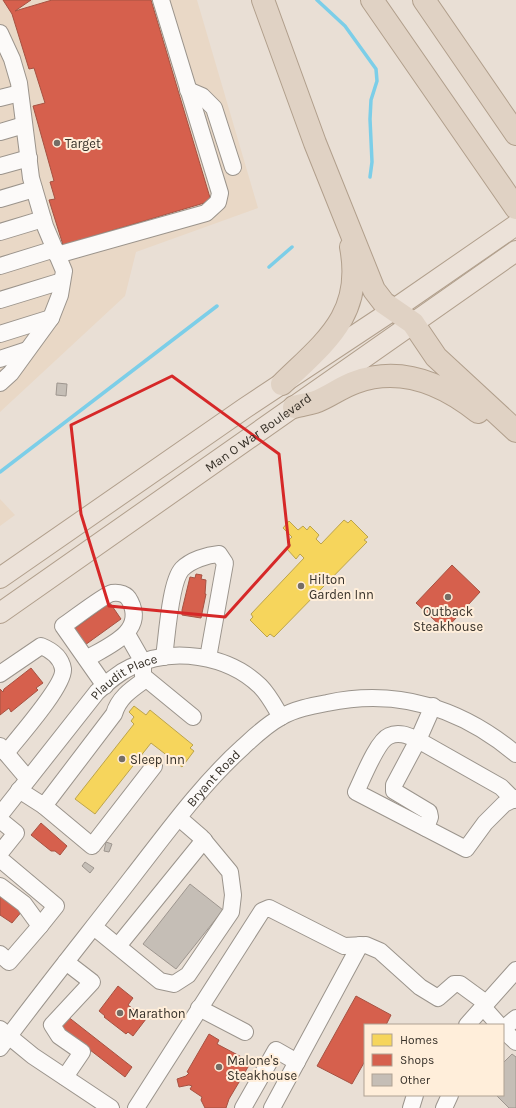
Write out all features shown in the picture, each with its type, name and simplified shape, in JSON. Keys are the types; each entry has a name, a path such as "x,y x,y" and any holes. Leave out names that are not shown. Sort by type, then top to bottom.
{"highway":[{"path":"264,0 315,143 374,290 384,303 413,322 436,357 516,431"},
{"path":"372,0 516,208"},
{"path":"425,0 516,112"},
{"path":"425,0 516,134"},
{"path":"282,384 329,339 345,315 349,302 354,267 350,241 340,204"},
{"path":"294,407 315,402 358,381 390,377 414,379 448,390 516,443"}],"main road":[{"name":"Man O War Boulevard","path":"0,578 245,408 393,310 516,225"},
{"name":"Man O War Boulevard","path":"0,613 508,256"}],"street":[{"path":"0,266 206,213 218,202 220,193 161,0"},
{"path":"0,33 6,61 20,93 34,189 43,219 64,271 60,295 51,318 11,373 0,383"},
{"path":"188,90 202,96 214,108 233,167"},
{"path":"0,98 20,93"},
{"path":"0,132 24,125"},
{"path":"0,166 29,158"},
{"path":"0,199 34,189"},
{"path":"0,232 43,219"},
{"path":"0,300 62,281"},
{"path":"0,334 51,318"},
{"path":"0,359 28,350"},
{"path":"164,657 174,583 182,568 207,555 219,554 225,563 208,658"},
{"path":"86,659 127,634 132,624 134,609 129,598 121,593 111,593 64,626 86,659 105,686"},
{"path":"127,634 143,662 143,676 193,717"},
{"path":"0,674 40,646 50,650 59,658 63,670 59,685 3,750 23,785 44,806 92,846 154,766"},
{"name":"Plaudit Place","path":"1,813 77,717 105,686 114,677 143,662 164,657 192,656 208,658 224,664 250,678 270,698 281,717"},
{"path":"44,806 114,714 122,697 146,679"},
{"name":"Bryant Road","path":"3,1038 94,927 211,778 261,730 281,717 314,705 360,697 382,697 433,706 464,718 516,754"},
{"path":"426,828 430,817 429,812 397,795 394,791 394,785 418,740 433,706"},
{"path":"399,733 418,740 501,787 515,799 504,804 485,823 466,849 356,792 381,743 388,736 399,733"},
{"path":"0,853 16,833 1,813"},
{"path":"94,927 160,981 174,984 188,975 231,912 233,895 230,872 204,840 179,818"},
{"path":"118,946 204,840"},
{"path":"0,859 56,906 9,962 0,954"},
{"path":"0,886 24,904 40,926"},
{"path":"136,1108 262,910 269,908 344,946 366,945 380,951 420,987 438,998 454,984 460,984 484,1005 499,1024"},
{"path":"272,1108 360,945"},
{"path":"65,1077 82,1052 59,1036 52,1025 92,982 66,962"},
{"path":"467,1024 516,970"},
{"path":"199,1008 246,1032"},
{"path":"504,1027 516,1018"},
{"path":"504,1030 516,1042"},
{"path":"3,1038 111,1108"},
{"path":"243,1108 276,1050 298,1062"},
{"path":"411,1108 415,1096"},
{"path":"444,1108 450,1096"}],"highlighted area":[{"path":"172,376 279,454 289,546 225,617 109,606 81,514 71,425"}],"shaded area":[{"path":"0,0 197,0 258,208 136,252 125,296 0,412"},
{"path":"0,499 15,515 0,526"}],"building: Homes":[{"name":"Hilton Garden Inn","path":"344,520 348,523 351,520 368,537 364,540 367,542 274,637 270,634 267,637 250,620 253,617 251,614 304,558 300,554 296,559 287,549 291,545 287,542 292,537 283,528 289,521 298,530 303,526 307,530 310,526 319,535 316,539 321,544"},
{"name":"Sleep Inn","path":"134,706 146,715 150,710 193,745 190,748 194,751 182,767 151,743 95,814 75,799 134,724 131,721 134,717 129,712"}],"building: Shops":[{"path":"3,0 31,0 15,11 52,0 151,0 211,201 63,245 49,200 55,199 50,182 54,181 33,106 45,103 34,68 29,69 12,14"},
{"name":"Outback Steakhouse","path":"452,565 480,592 445,630 416,603"},
{"path":"196,574 202,575 201,579 206,580 206,594 201,618 182,615 190,577 195,578"},
{"path":"110,603 121,619 85,645 74,629"},
{"path":"31,668 43,683 36,688 38,690 11,712 9,708 0,715 0,689 3,692 4,689"},
{"path":"41,823 67,846 60,855 55,851 51,851 31,835"},
{"path":"0,891 23,910 12,923 0,915"},
{"name":"Marathon","path":"118,986 133,998 128,1005 146,1019 133,1036 128,1032 126,1034 104,1017 105,1016 99,1011"},
{"path":"356,996 391,1015 386,1024 364,1024 364,1063 352,1084 317,1066"},
{"path":"67,1016 132,1067 125,1077 59,1026"},
{"name":"Malone's Steakhouse","path":"209,1034 219,1040 217,1044 251,1062 229,1099 226,1108 205,1108 201,1100 202,1097 190,1089 192,1086 189,1085 179,1087 177,1079 186,1076 189,1073 187,1072"}],"building: Other":[{"path":"57,383 67,384 66,396 56,395"},
{"path":"106,842 112,844 109,852 104,851"},
{"path":"85,862 94,868 90,873 82,866"},
{"path":"190,884 223,910 176,969 143,944"},
{"path":"512,1054 516,1057 516,1108 509,1108 497,1096 504,1096 504,1062"}],"waterway":[{"path":"317,0 345,26 376,69 377,81 371,100 370,119 372,162 370,177"},
{"path":"269,267 292,247"},
{"path":"0,472 217,306"}],"place":[{"name":"Target","path":"57,143"},
{"name":"Hilton Garden Inn","path":"301,586"},
{"name":"Outback Steakhouse","path":"448,597"},
{"name":"Sleep Inn","path":"122,759"},
{"name":"Marathon","path":"120,1013"},
{"name":"Malone's Steakhouse","path":"219,1067"}]}
